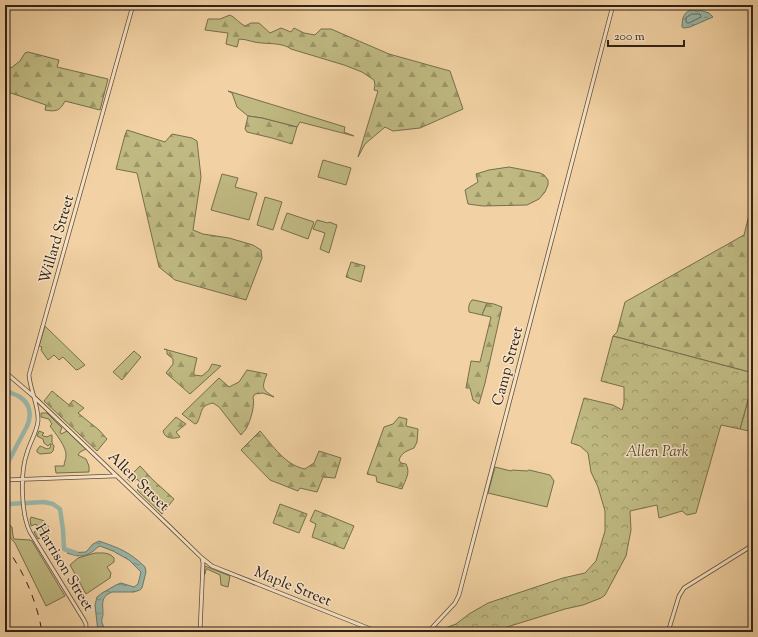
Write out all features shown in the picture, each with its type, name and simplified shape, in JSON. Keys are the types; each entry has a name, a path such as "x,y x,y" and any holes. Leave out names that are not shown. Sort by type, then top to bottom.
{"street":[{"name":"Willard Street","path":"23,479 26,455 38,424 29,373 133,5"},
{"name":"Camp Street","path":"428,632 455,603 459,595 613,5"},
{"name":"Allen Street","path":"5,372 32,395 118,476 202,558"},
{"path":"109,476 113,472"},
{"path":"100,476 100,474 113,472"},
{"path":"5,480 118,476"},
{"name":"Harrison Street","path":"23,479 23,497 27,525 84,620 86,624 86,632"},
{"path":"668,632 679,596 684,588 753,545"},
{"path":"200,632 202,558"},
{"name":"Maple Street","path":"202,558 212,566 378,632"}],"green space":[{"path":"230,15 245,26 251,23 259,23 270,33 281,28 291,32 294,28 304,33 315,35 321,29 331,29 389,54 450,71 463,109 420,128 393,131 385,127 365,144 358,157 378,91 374,90 374,80 362,72 344,65 277,44 259,43 239,39 237,47 226,44 228,33 205,30 208,19 220,19"},
{"path":"28,52 59,60 57,67 108,79 100,110 65,101 57,110 45,110 46,105 5,91 5,67 9,66 11,68 20,61 25,53"},
{"path":"228,91 345,127 344,132 354,136 300,122 297,127 248,116 237,107 232,93"},
{"path":"248,116 297,127 292,144 247,132 245,129"},
{"path":"127,130 165,142 172,134 192,138 197,141 201,177 193,230 203,234 229,238 253,245 261,250 262,258 246,300 175,280 159,267 137,173 116,169"},
{"path":"323,160 351,168 346,185 318,177"},
{"path":"509,167 544,175 548,180 548,185 545,192 539,199 527,205 483,206 468,204 465,190 478,182 476,174 489,170"},
{"path":"222,174 238,178 235,187 257,193 249,220 211,210"},
{"path":"265,197 282,202 273,230 257,225"},
{"path":"753,199 753,373 613,336 617,332 625,302 744,235"},
{"path":"287,213 314,222 308,239 281,229"},
{"path":"317,220 337,225 329,253 320,249 325,233 313,229"},
{"path":"351,262 365,266 361,282 346,277"},
{"path":"472,300 487,303 482,315 469,312 469,306"},
{"path":"487,303 502,307 479,404 473,400 470,388 466,388 471,361 480,362 491,317 482,315"},
{"path":"45,326 85,365 76,370 63,357 59,360 54,355 48,360 41,350 42,347 39,346"},
{"name":"Allen Park","path":"613,336 753,373 753,382 740,429 721,425 696,513 687,515 682,511 659,518 657,505 630,511 631,530 626,556 605,595 601,598 583,605 565,609 491,632 432,632 437,627 445,628 456,624 469,614 488,603 563,578 585,573 596,561 605,531 605,511 598,487 591,472 588,453 580,446 571,443 584,398 613,405 622,410 624,403 624,387 601,381"},
{"path":"164,349 197,358 194,375 202,376 209,370 212,364 221,366 190,394 166,373 173,364 173,359 167,354 167,350"},
{"path":"134,351 141,357 122,380 113,372"},
{"path":"247,370 267,374 264,387 267,392 274,397 263,393 255,394 253,397 253,408 250,420 247,428 241,435 219,407 213,403 203,408 197,423 195,424 182,414 219,378 229,387 239,382"},
{"path":"753,382 753,432 740,429"},
{"path":"52,391 69,405 73,400 84,408 78,413 99,430 107,439 97,451 44,401"},
{"path":"41,413 47,413 62,428 60,432 61,434 67,431 86,449 78,455 86,459 89,466 89,472 56,473 55,466 64,466 66,457 65,448 50,426 52,424 49,419 41,417"},
{"path":"176,417 186,424 176,432 180,437 167,437 163,431"},
{"path":"399,417 407,419 406,426 418,429 417,442 414,448 403,453 399,460 401,463 406,464 408,470 402,489 377,482 376,476 367,474 384,427 393,424"},
{"path":"39,431 44,433 42,435 43,436 47,437 52,435 52,443 54,446 51,453 40,454 37,452 40,446 49,449 51,444 48,446 44,443 43,439 37,436"},
{"path":"260,431 285,459 298,467 305,469 314,463 319,451 341,458 335,478 323,477 317,492 300,488 298,491 270,480 241,450"},
{"path":"140,466 174,499 162,514 137,490 142,485 137,479 132,483 127,479"},
{"path":"495,467 511,471 529,470 550,475 554,481 547,507 488,493"},
{"path":"280,504 307,514 299,533 273,523"},
{"path":"315,510 354,526 344,549 312,537 316,524 310,521"},
{"path":"31,517 45,521 49,528 48,534 38,539 34,532 39,529 36,524 31,526"},
{"path":"5,521 12,527 14,539 32,541 65,596 46,606 15,543 5,532"},
{"path":"95,553 106,553 114,558 114,562 107,567 111,573 110,578 86,594 70,565 78,558"},
{"path":"205,566 230,576 228,587 221,585 220,575 207,569 204,574"}],"water":[{"path":"696,9 709,13 713,17 690,27 682,27 682,20 686,12"},
{"path":"99,541 129,554 145,567 146,572 142,588 140,590 134,592 112,592 104,599 102,622 106,632 98,632 95,605 97,597 121,583 134,587 138,584 141,572 129,560 100,546 83,556 76,556 67,553 86,552 93,544"}],"waterway":[{"path":"5,390 24,400 30,415 28,424 5,468"},
{"path":"5,501 9,504 44,502 53,504 60,509 64,549 76,553"}],"railway":[{"path":"5,546 24,576 29,587 37,609 42,632"}]}
